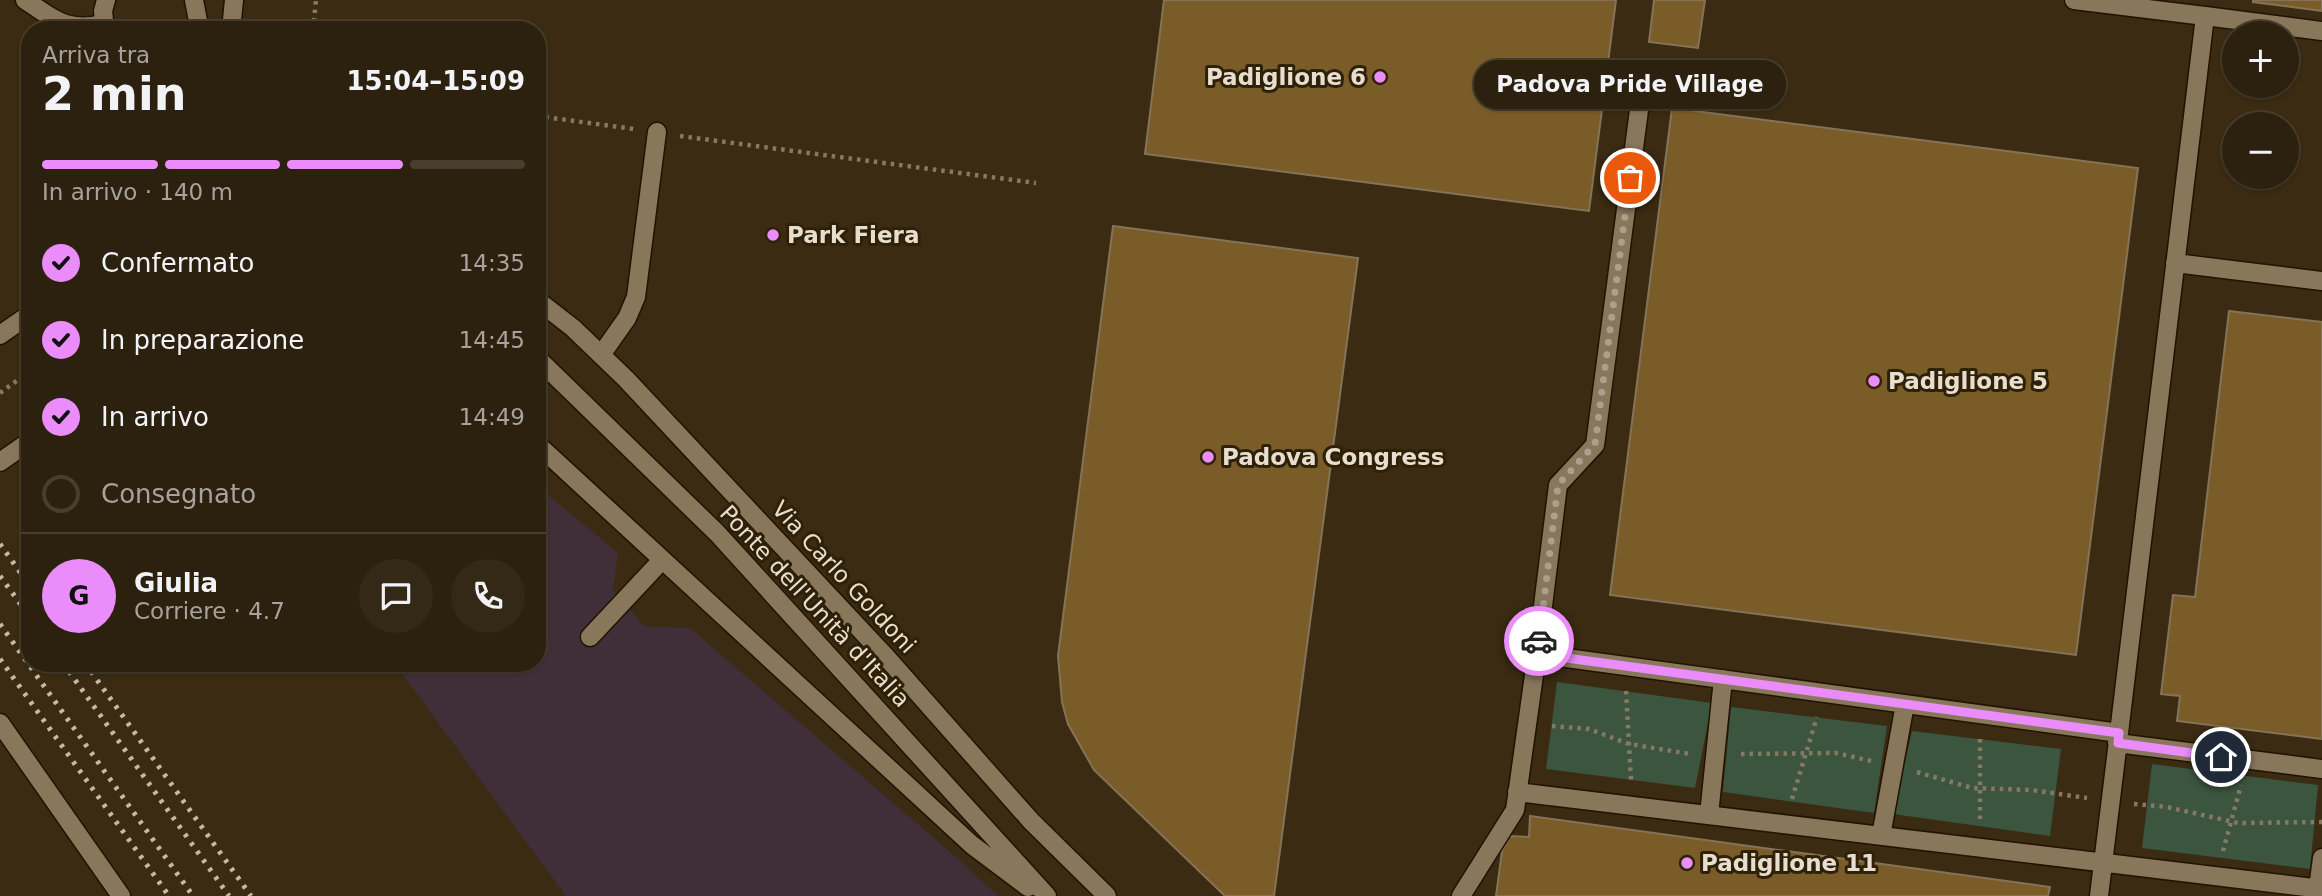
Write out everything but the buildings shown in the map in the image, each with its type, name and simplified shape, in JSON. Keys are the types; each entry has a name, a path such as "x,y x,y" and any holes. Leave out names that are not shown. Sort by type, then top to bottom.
{"street":[{"path":"25,0 59,21"},
{"path":"104,21 106,0"},
{"path":"194,0 198,21"},
{"path":"233,21 234,0"},
{"path":"2074,0 2322,31"},
{"path":"2099,896 2205,16"},
{"path":"1461,896 1515,810 1558,485 1595,444 1644,72"},
{"path":"601,355 627,318 636,297 657,132"},
{"path":"2175,263 2322,281"},
{"name":"Via Carlo Goldoni","path":"546,307 573,328 626,379 887,659 1031,821 1107,896"},
{"path":"0,335 21,320"},
{"name":"Ponte dell'Unità d'Italia","path":"546,367 717,533 1047,896"},
{"path":"0,462 21,447"},
{"path":"546,452 972,845 1039,896"},
{"path":"590,637 662,560"},
{"path":"1537,654 1905,704 2322,769"},
{"path":"1709,815 1723,679"},
{"path":"1881,836 1905,704"},
{"path":"0,723 121,896"},
{"path":"1517,792 2320,889 2322,858"}],"path":[{"path":"314,21 316,0"},
{"path":"546,118 1037,183"},
{"path":"0,393 21,378"},
{"path":"1626,691 1631,780"},
{"path":"1791,801 1817,717"},
{"path":"1551,726 1589,729 1629,744 1703,754"},
{"path":"1980,739 1980,826"},
{"path":"1736,754 1836,753 1881,764"},
{"path":"1910,771 1953,784 1979,788 2056,793"},
{"path":"2222,858 2244,775"},
{"path":"2147,805 2231,822 2322,822"}],"shaded area":[{"path":"546,493 618,553 613,590 644,626 690,628 998,896 566,896 401,672 546,672"}],"green space":[{"path":"1557,682 1712,703 1695,788 1546,769"},
{"path":"1731,707 1887,726 1874,813 1723,792"},
{"path":"1912,731 2061,749 2050,836 1893,814"},
{"path":"2152,764 2318,785 2310,869 2142,848"}],"railway":[{"path":"0,544 21,573"},
{"path":"0,576 21,605"},
{"path":"0,624 21,654"},
{"path":"0,659 169,896"},
{"path":"34,672 193,896"},
{"path":"69,672 229,896"},
{"path":"91,672 251,896"}],"way so far":[{"path":"1539,641 1558,485 1595,444 1630,178"}],"place":[{"name":"Padiglione 6","path":"1380,77"},
{"name":"Padova Pride Village","path":"1630,178"},
{"name":"Park Fiera","path":"773,235"},
{"name":"Padiglione 5","path":"1874,381"},
{"name":"Padova Congress","path":"1208,457"},
{"name":"Padiglione 11","path":"1687,863"}],"route":[{"path":"1539,641 1537,654 2119,733 2118,743 2221,757"}]}
